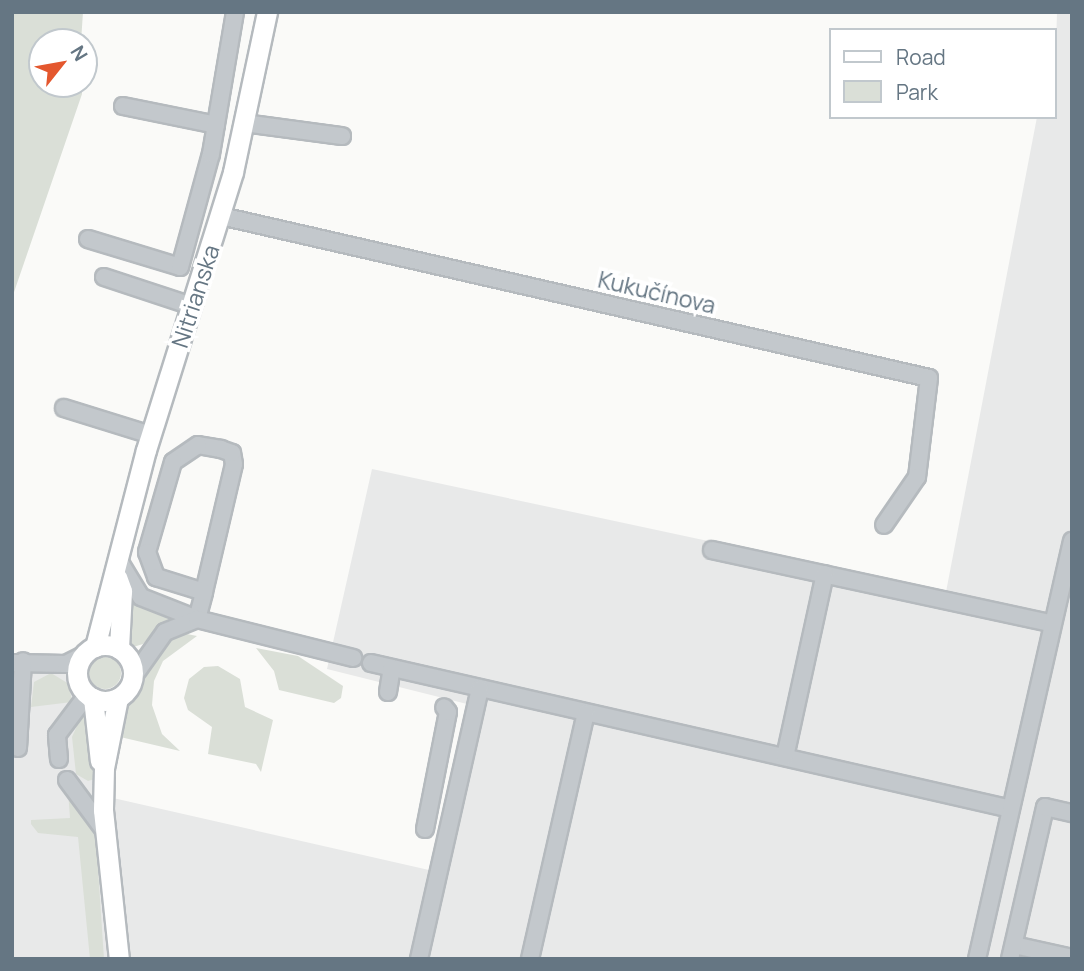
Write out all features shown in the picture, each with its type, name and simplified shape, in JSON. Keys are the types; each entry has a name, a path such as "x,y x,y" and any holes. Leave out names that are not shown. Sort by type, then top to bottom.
{"main road":[{"name":"Nitrianska","path":"72,670 90,651 118,569 151,435 221,216 267,12"},
{"name":"Nitrianska","path":"118,569 127,661"},
{"path":"90,651 127,661 104,776 104,830 119,959"},
{"path":"72,670 90,696 104,776"},
{"path":"90,696 118,698"}],"street":[{"name":"Nitrianska","path":"89,239 180,267 216,125 235,12"},
{"path":"123,106 216,125"},
{"path":"244,123 342,136"},
{"name":"Kukučínova","path":"221,216 929,378 917,477 884,525"},
{"path":"104,277 192,306"},
{"path":"64,408 151,435"},
{"path":"197,619 204,592 234,464 232,453 198,445 173,462 146,552 156,577 204,592"},
{"path":"977,959 1051,623 1072,541"},
{"path":"712,550 1051,623"},
{"path":"118,569 141,597 197,619 353,658"},
{"path":"785,757 825,574"},
{"path":"127,661 148,651 172,628 197,619"},
{"path":"18,748 17,662 72,670"},
{"path":"371,663 1011,809"},
{"path":"388,692 392,668"},
{"path":"419,959 481,688"},
{"path":"59,759 57,735 90,696"},
{"path":"425,829 448,712 444,706"},
{"path":"530,959 586,713"},
{"path":"104,776 71,783 104,830"},
{"path":"1072,813 1045,807 1012,952 1072,958"},
{"path":"112,916 112,959"}],"shaded area":[{"path":"1057,12 1072,12 1072,959 12,959 12,663 23,661 71,672 83,697 117,712 113,798 429,870 467,704 327,669 372,469 946,592 1037,119 1056,119"}],"green space":[{"path":"12,12 83,12 82,28 28,28 28,98 81,98 12,298"},
{"path":"126,592 184,618 159,626 143,644 130,648"},
{"path":"177,632 197,636 163,661 154,681 152,705 162,734 180,751 116,736 117,712 137,692 164,641"},
{"path":"256,648 298,656 343,686 341,698 334,703 279,690 274,671"},
{"path":"105,657 117,661 121,673 117,685 105,689 93,685 89,673 93,661"},
{"path":"218,666 240,679 245,707 273,720 261,772 256,764 208,754 212,727 188,710 184,698 189,679 204,667"},
{"path":"51,673 69,684 72,702 31,707 34,682"},
{"path":"84,710 93,738 95,779 88,781 76,774 72,737"},
{"path":"68,791 95,824 104,959 90,959 78,837 38,833 31,824 31,820 70,818"}]}
